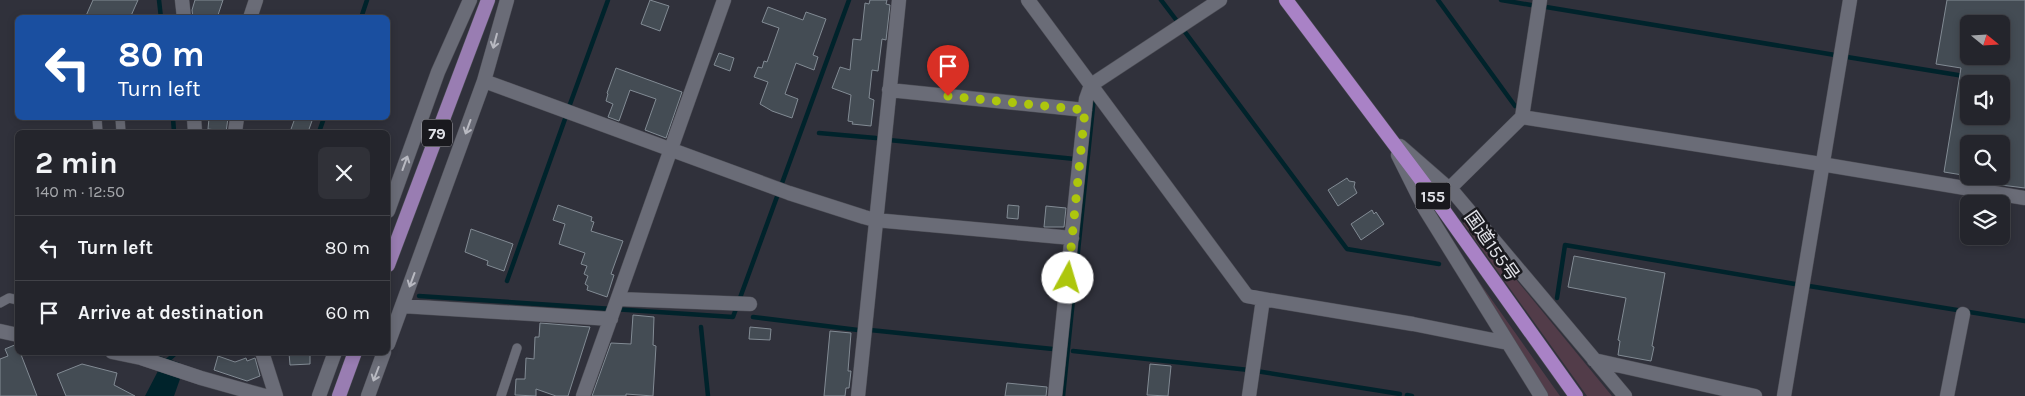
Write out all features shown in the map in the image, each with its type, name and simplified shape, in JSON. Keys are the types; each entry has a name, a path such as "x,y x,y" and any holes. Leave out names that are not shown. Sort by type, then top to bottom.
{"highway":[{"name":"国道155号","path":"1286,0 1443,209 1576,396"}],"main road":[{"name":"79","path":"390,260 488,0"},
{"path":"339,396 354,355"}],"street":[{"path":"182,0 184,15"},
{"path":"251,15 256,0"},
{"path":"390,204 438,72 470,0"},
{"path":"390,339 484,81 507,0"},
{"path":"583,396 724,0"},
{"path":"858,396 899,0"},
{"path":"1028,0 1247,296 1413,324 1508,343"},
{"path":"1055,396 1086,100 1091,84 1220,0"},
{"path":"1449,189 1522,117 1540,0"},
{"path":"1784,396 1850,0"},
{"path":"484,81 789,193 875,220 1072,238"},
{"path":"889,90 1085,110"},
{"path":"1522,117 2025,198"},
{"path":"1388,136 1449,189 1624,396"},
{"path":"1388,136 1425,208 1541,396"},
{"path":"1249,396 1263,299"},
{"path":"402,306 614,308 742,304"},
{"path":"1947,396 1963,314"},
{"path":"0,331 15,334"},
{"path":"126,355 265,396"},
{"path":"263,355 276,396"},
{"path":"319,396 334,355"},
{"path":"368,396 383,355"},
{"path":"1594,360 1755,396"}],"lane":[{"path":"0,303 9,298 15,299"},
{"path":"501,396 517,348"}],"shaded area":[{"path":"1468,221 1612,396 1587,396 1463,223"},
{"path":"1460,255 1560,396 1547,396"}],"water":[{"path":"159,356 180,363 180,379 174,396 145,396 158,371"}],"building":[{"path":"93,0 138,0 131,15 86,15"},
{"path":"195,0 223,0 218,15 193,15"},
{"path":"650,0 669,6 660,31 641,24"},
{"path":"870,0 887,0 886,4 890,5 886,40 882,39 878,71 872,70 869,98 874,100 871,126 852,124 853,122 848,121 851,95 832,88 840,67 850,70 853,39 861,40 865,3 869,4"},
{"path":"1947,0 2025,0 2025,188 2001,185 2010,185 2010,135 1960,135 1960,175 1944,172 1961,68 1936,64"},
{"path":"768,7 803,20 806,12 826,19 813,55 818,57 814,70 796,63 785,94 798,99 792,118 772,111 760,104 768,82 754,77 758,67 762,68 764,61 767,62 779,28 762,22"},
{"path":"719,53 734,58 730,71 714,65"},
{"path":"616,68 682,92 666,138 645,130 656,99 630,90 619,121 608,117 613,104 606,101 607,93"},
{"path":"209,120 228,120 226,130 208,129"},
{"path":"294,120 312,120 309,130 291,130"},
{"path":"1347,178 1349,181 1355,182 1354,187 1357,193 1338,206 1328,190"},
{"path":"558,205 592,217 591,221 594,222 591,231 623,241 611,274 614,275 607,297 587,290 588,286 585,284 588,276 584,274 587,266 581,264 585,253 559,244 565,224 553,220"},
{"path":"1008,205 1019,206 1018,219 1007,218"},
{"path":"1046,206 1066,208 1064,227 1044,227"},
{"path":"1372,210 1374,214 1376,212 1384,224 1361,240 1351,224"},
{"path":"471,229 513,244 504,271 487,265 488,261 465,252"},
{"path":"1574,256 1665,273 1651,361 1618,355 1620,341 1618,340 1626,298 1568,287"},
{"path":"633,315 654,317 653,345 656,346 653,396 626,394 626,396 592,396 611,343 631,344"},
{"path":"540,323 590,327 568,396 556,396 536,389 536,396 515,395 516,379 525,379 526,358 534,359 535,337 539,337"},
{"path":"750,327 771,329 770,340 749,339"},
{"path":"830,331 851,333 848,371 851,371 849,388 846,388 845,396 824,396"},
{"path":"15,345 15,355 21,355 37,396 0,396 0,359 8,356 5,349"},
{"path":"289,355 310,355 310,364 290,365"},
{"path":"218,356 235,362 246,358 247,361 255,358 260,376 247,381 214,370"},
{"path":"82,364 117,373 114,385 135,396 66,396 57,374"},
{"path":"1150,364 1171,366 1168,396 1147,395"},
{"path":"1007,383 1047,387 1046,396 1005,396"}],"waterway":[{"path":"159,0 161,15"},
{"path":"362,15 367,0"},
{"path":"569,107 608,0"},
{"path":"419,296 733,317 849,0"},
{"path":"1161,0 1177,21"},
{"path":"1438,0 1515,106"},
{"path":"1501,0 1531,5"},
{"path":"1546,7 1835,55"},
{"path":"1185,32 1347,249 1439,264"},
{"path":"1847,57 1960,75"},
{"path":"1063,396 1094,97"},
{"path":"507,281 565,119"},
{"path":"173,120 174,130"},
{"path":"320,130 323,120"},
{"path":"819,133 876,138"},
{"path":"889,140 1075,159"},
{"path":"1557,298 1565,245 1795,284"},
{"path":"1809,286 2025,321"},
{"path":"753,317 858,330"},
{"path":"701,327 708,396"},
{"path":"870,330 1053,349"},
{"path":"1073,351 1249,370"},
{"path":"167,364 168,360 174,355"},
{"path":"1256,371 1400,394"},
{"path":"1407,395 1412,396"}],"route":[{"path":"948,96 1085,110 1068,278"}]}
